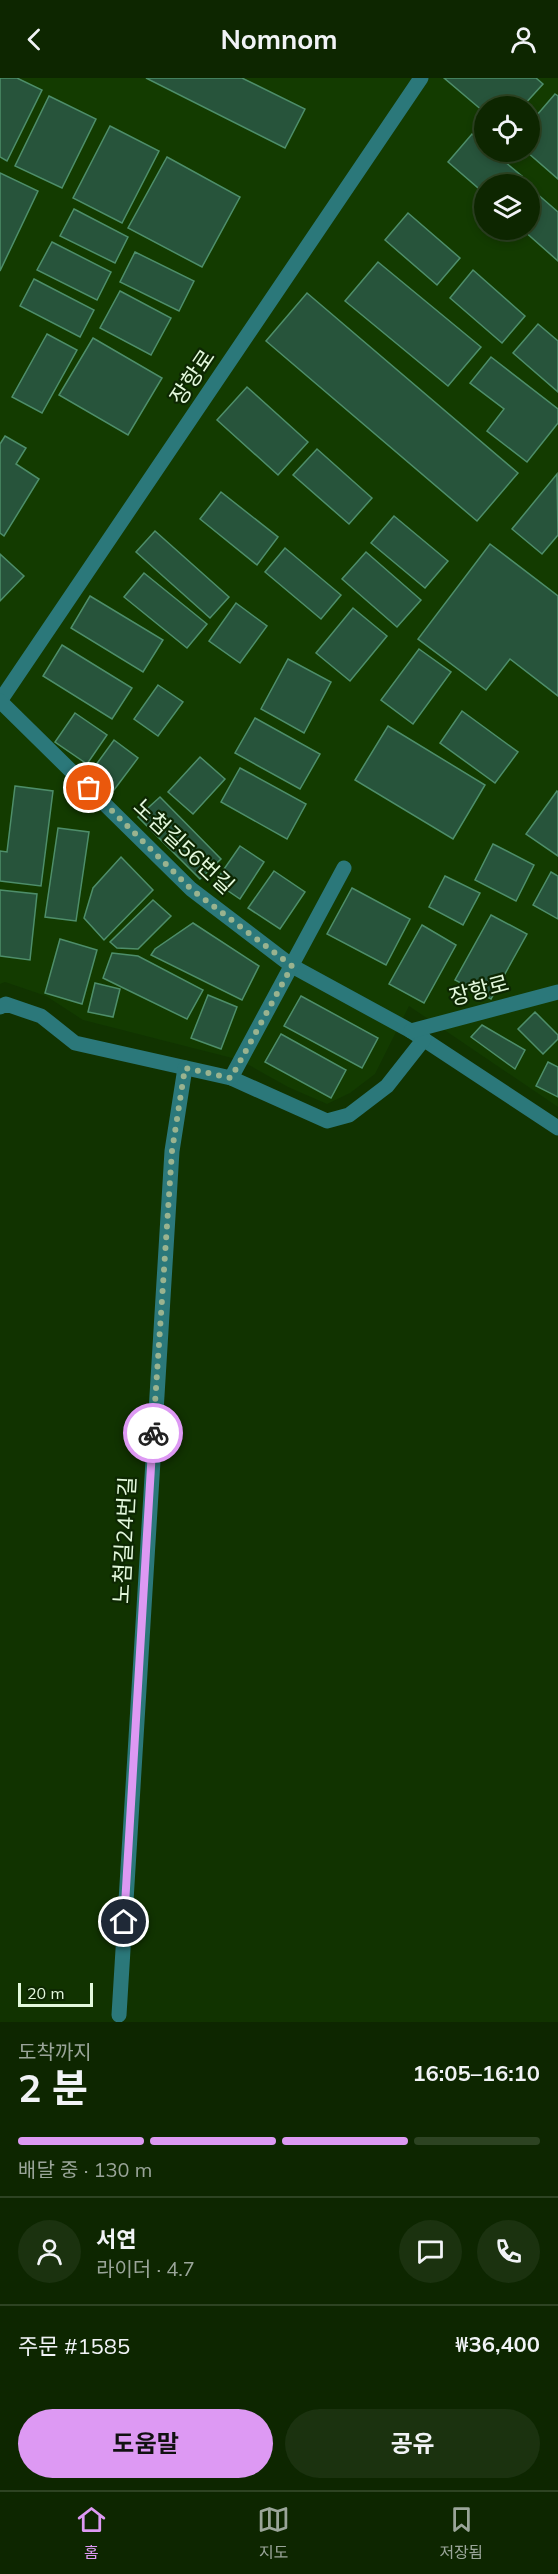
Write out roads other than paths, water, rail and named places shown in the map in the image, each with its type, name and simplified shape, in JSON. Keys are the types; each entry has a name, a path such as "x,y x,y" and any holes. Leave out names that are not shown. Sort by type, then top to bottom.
{"street":[{"name":"장항로","path":"0,701 421,78"},
{"name":"노첨길56번길","path":"0,701 191,889 292,966 417,1035 558,1128"},
{"path":"231,1078 344,868"},
{"name":"장항로","path":"417,1035 558,992"},
{"path":"0,1007 6,1004 41,1016 75,1043 231,1078 327,1121 349,1115 387,1086 417,1035"},
{"name":"노첨길24번길","path":"119,2015 172,1151 185,1068"}]}
